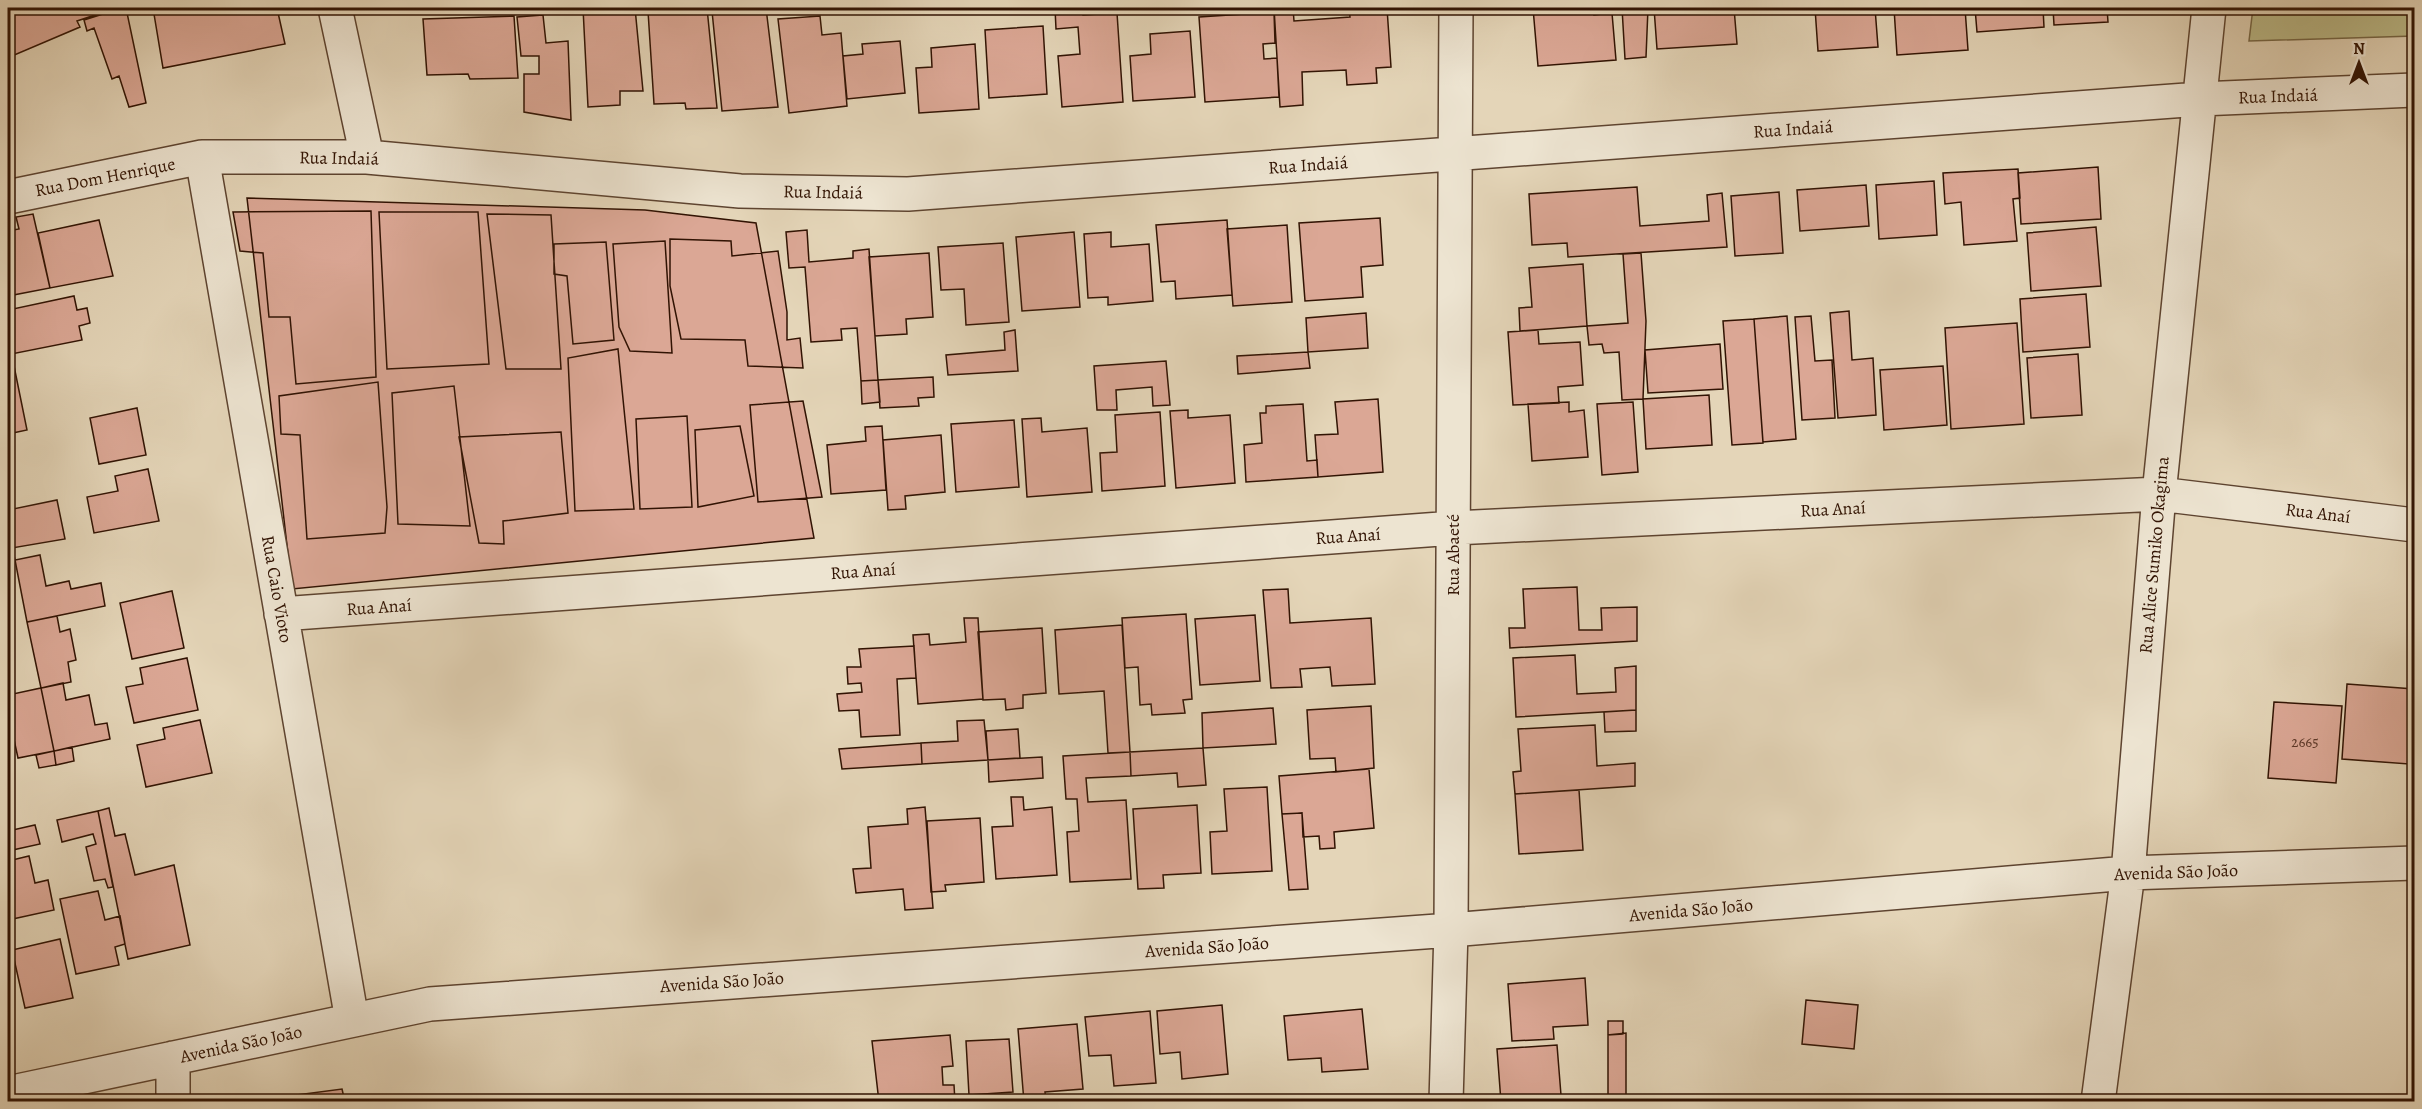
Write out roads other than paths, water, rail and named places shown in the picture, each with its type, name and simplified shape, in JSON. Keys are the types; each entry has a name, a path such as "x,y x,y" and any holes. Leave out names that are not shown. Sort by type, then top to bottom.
{"street":[{"path":"335,8 367,158"},
{"name":"Rua Abaeté","path":"1446,1101 1451,930 1456,8"},
{"name":"Rua Alice Sumiko Okagima","path":"2098,1101 2128,873 2159,494 2209,8"},
{"name":"Rua Indaiá","path":"202,158 367,158 740,191 908,194 2200,99 2415,90"},
{"name":"Rua Dom Henrique","path":"8,197 202,158"},
{"name":"Rua Caio Vioto","path":"202,158 352,1020"},
{"name":"Rua Anaí","path":"281,614 1454,528 2159,494 2415,525"},
{"name":"Avenida São João","path":"8,1094 430,1004 1451,930 2128,873 2415,863"},
{"path":"172,1058 173,1101"}]}
